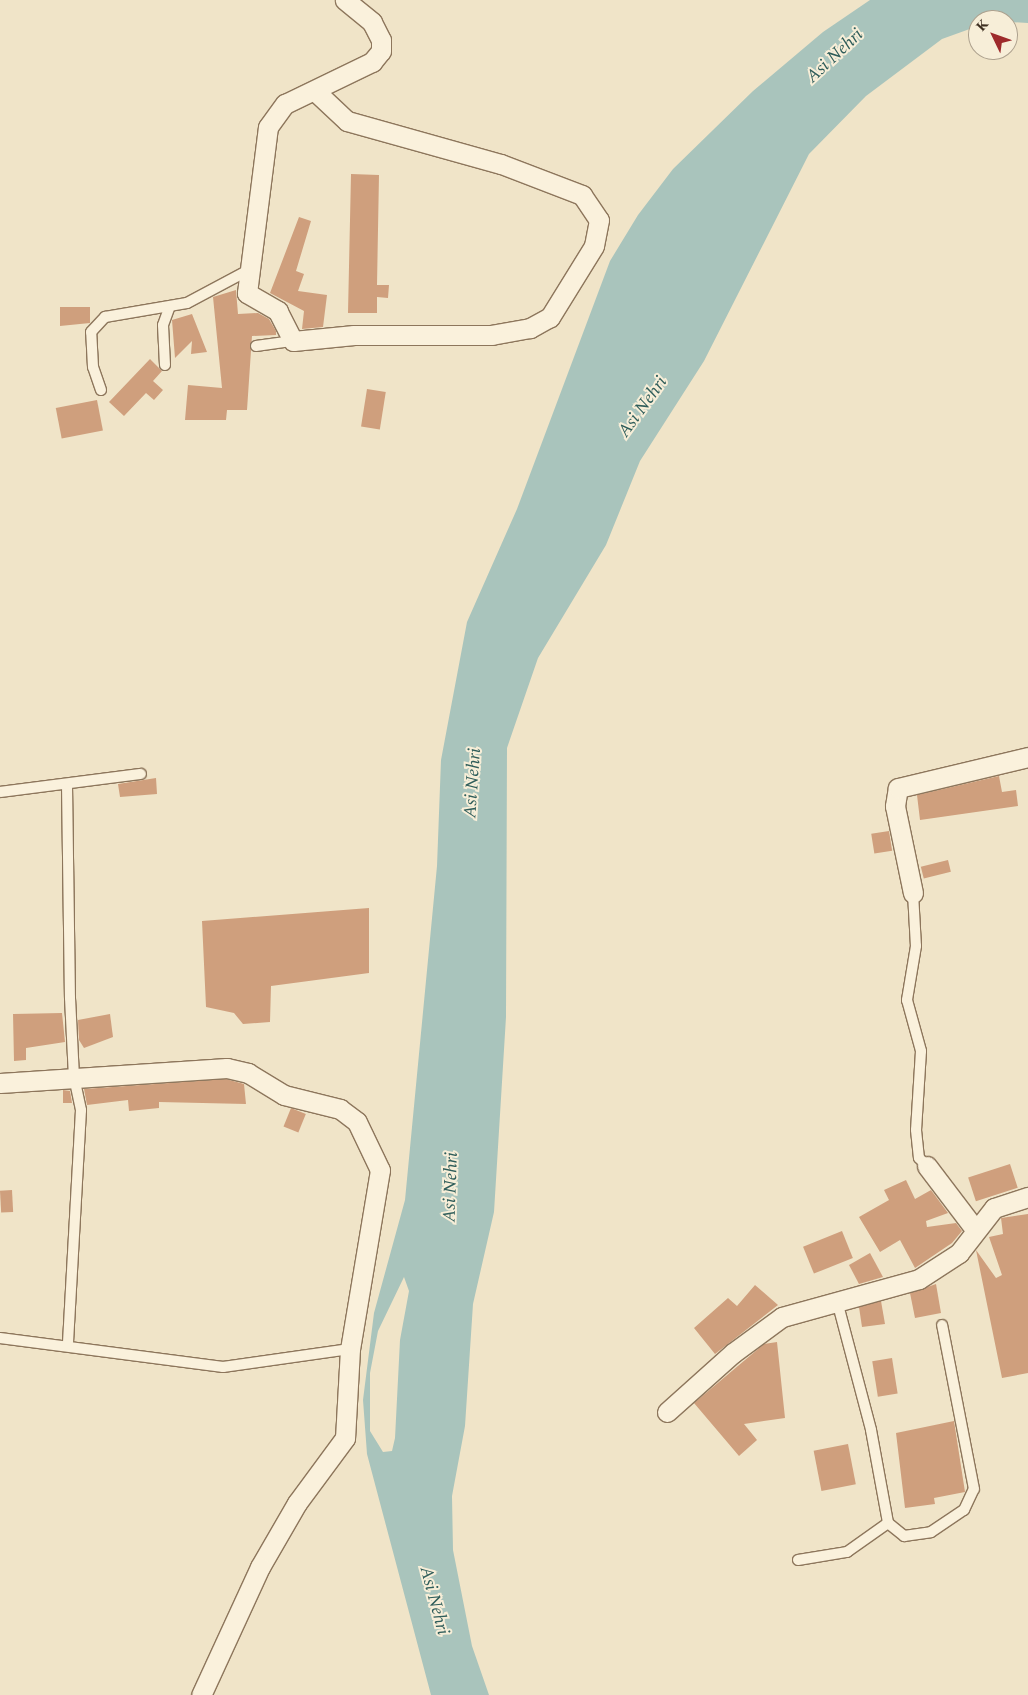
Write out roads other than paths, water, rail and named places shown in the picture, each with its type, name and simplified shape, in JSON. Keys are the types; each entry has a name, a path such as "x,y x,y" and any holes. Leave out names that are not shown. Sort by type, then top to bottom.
{"street":[{"path":"315,91 348,121 500,164 582,195 599,220 594,246 572,286 550,317 530,328 492,335 354,335 293,340 278,311 247,293 247,271 268,127 286,104 372,62 381,51 381,40 372,22 345,0"},
{"path":"913,892 895,806 898,788 1028,757"},
{"path":"0,1083 227,1068 248,1072 284,1095 340,1109 357,1122 380,1170 350,1349 345,1438 297,1503 260,1567 201,1695"},
{"path":"927,1166 974,1228"},
{"path":"667,1412 733,1353 782,1317 919,1280 959,1253 974,1228 994,1208 1028,1197"}],"lane":[{"path":"101,390 93,367 91,332 105,317 187,303 247,271"},
{"path":"165,365 163,325 170,306"},
{"path":"256,346 293,340"},
{"path":"0,792 141,774"},
{"path":"66,785 74,1077 81,1110 68,1344"},
{"path":"913,892 916,946 907,1000 921,1051 916,1130 919,1158 927,1166"},
{"path":"837,1301 871,1430 888,1523 904,1536 931,1532 964,1510 974,1489 942,1324"},
{"path":"0,1338 68,1344 223,1367 350,1349"},
{"path":"798,1560 847,1552 888,1523"}],"water":[{"name":"Asi Nehri","path":"870,0 1028,0 1028,23 1018,22 1018,10 968,10 968,30 942,39 866,96 809,154 704,361 640,461 606,545 538,658 507,748 506,1017 494,1212 473,1304 465,1426 452,1496 453,1550 472,1646 489,1695 431,1695 367,1454 363,1400 374,1313 405,1200 437,866 441,760 467,622 517,509 610,261 638,215 673,169 753,91 823,32","holes":["404,1277 409,1291 400,1340 395,1438 392,1451 383,1452 370,1431 370,1373 378,1331"]}]}
